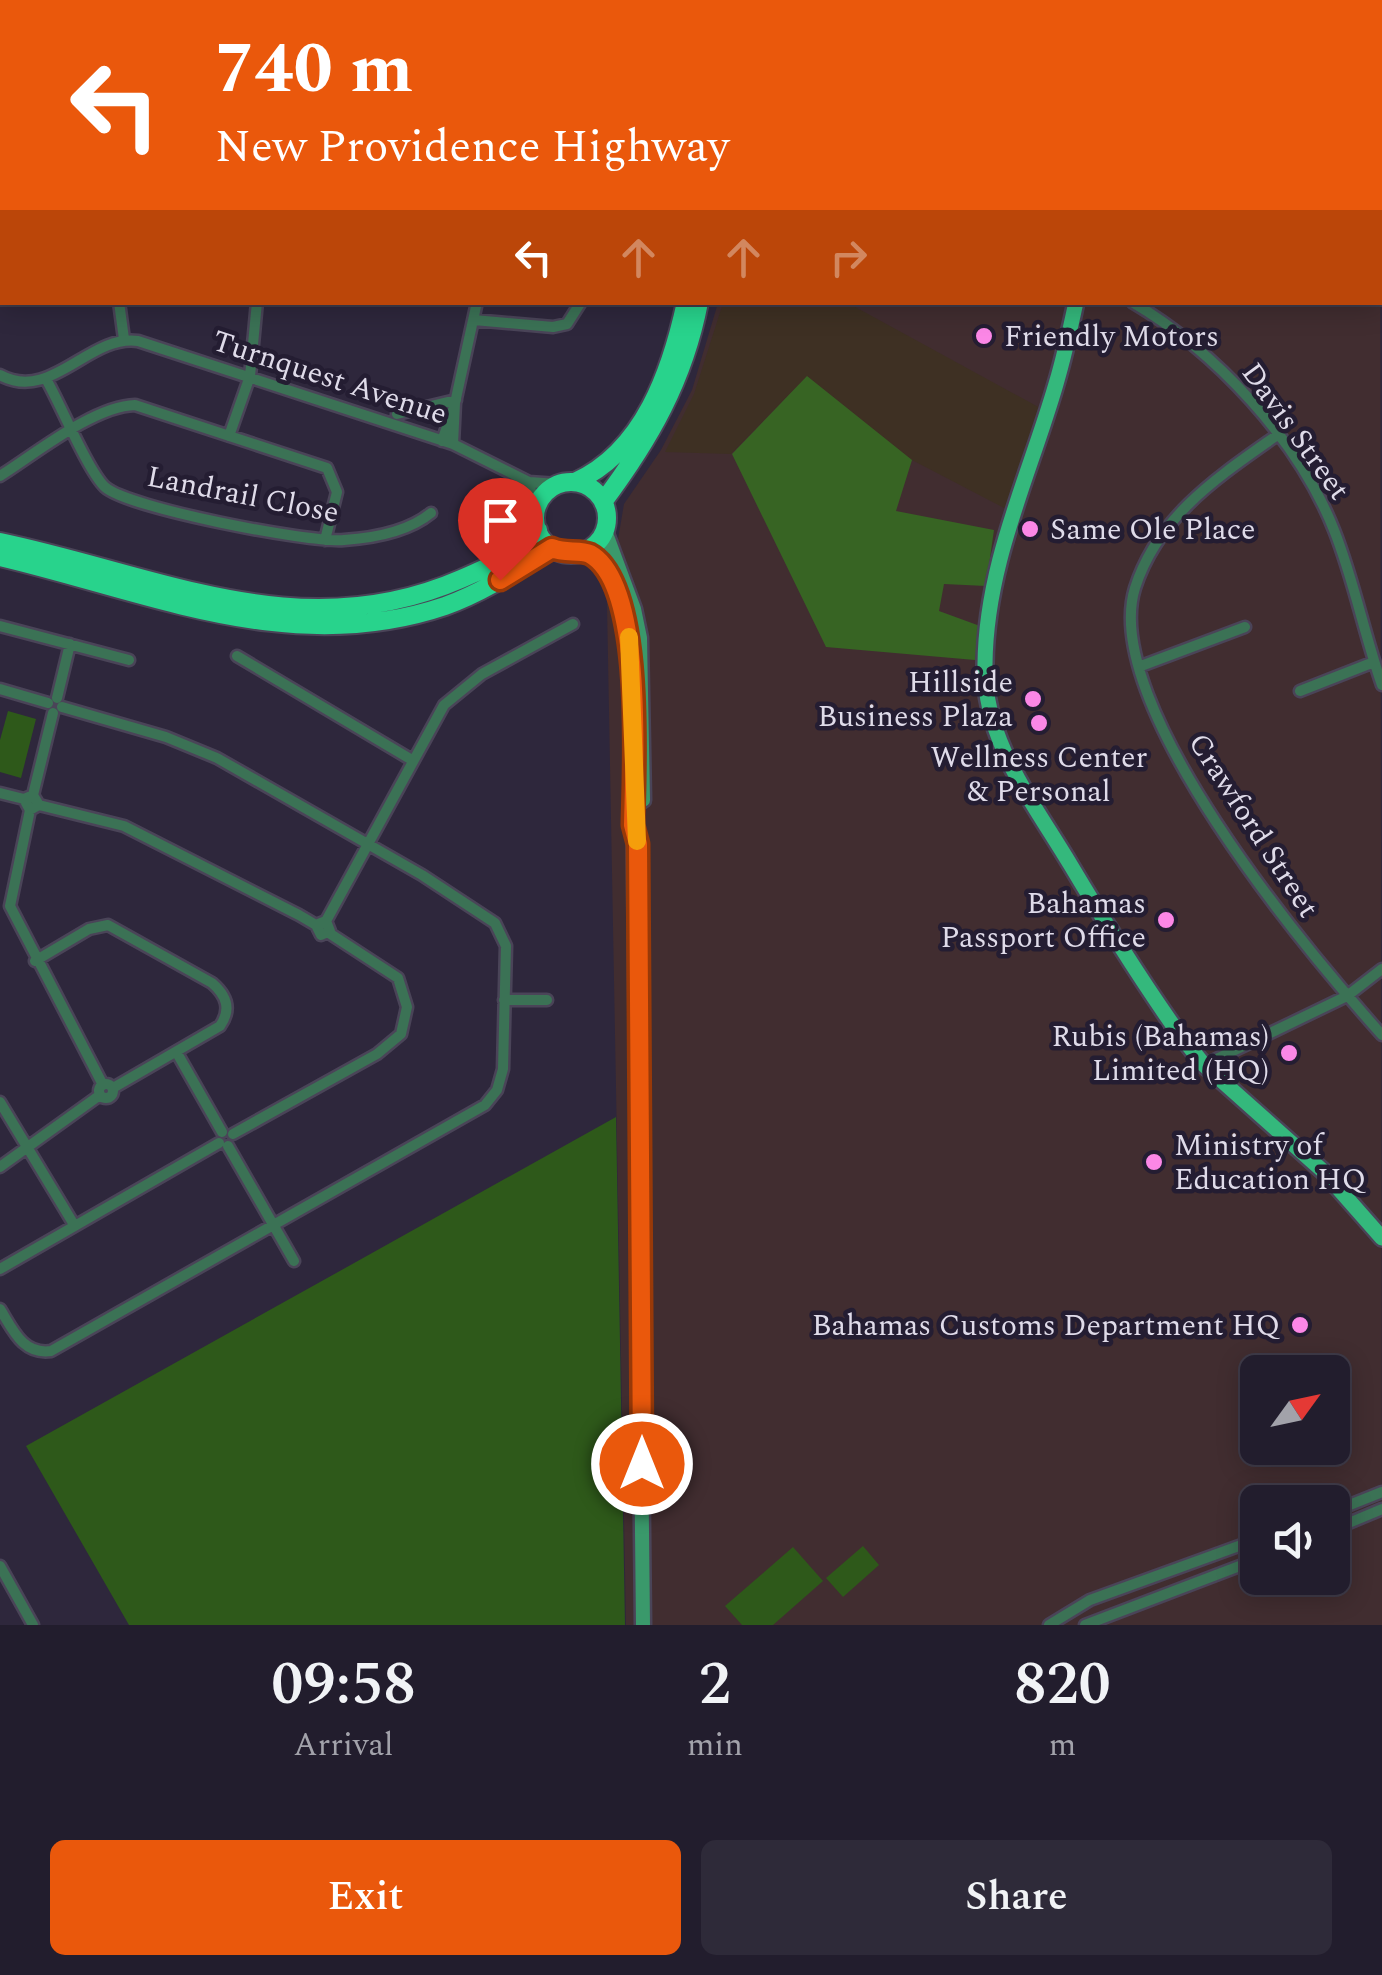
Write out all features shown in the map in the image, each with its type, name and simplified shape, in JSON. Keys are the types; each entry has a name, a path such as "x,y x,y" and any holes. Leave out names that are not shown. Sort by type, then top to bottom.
{"highway":[{"path":"0,542 204,594 298,610 372,605 439,588 488,567 526,544 537,522 543,496 599,470 641,423 663,382 685,305"},
{"path":"537,522 552,548 568,554 584,552 605,531 604,502 646,444 671,397 698,305"},
{"path":"567,483 593,489 604,502"},
{"path":"0,558 200,612 302,628 342,627 420,614 478,592 552,548"}],"main road":[{"path":"1075,305 1057,382 1004,538 985,658 987,698 994,729 1022,788 1152,996 1204,1065 1287,1136 1382,1238"},
{"path":"605,531 634,609 643,666 644,791 638,844 643,1625"},
{"path":"584,552 598,560 611,579 630,642 633,825 638,844"}],"street":[{"path":"0,375 30,382 46,379 124,339 119,305"},
{"path":"228,436 250,376 257,305"},
{"name":"Turnquest Avenue","path":"447,442 476,305"},
{"path":"474,320 553,328 567,324 579,305"},
{"name":"Davis Street","path":"1136,305 1200,348 1229,376 1276,436 1333,526 1382,685"},
{"name":"Turnquest Avenue","path":"124,339 250,376 447,442 528,482"},
{"name":"Landrail Close","path":"46,379 101,483 117,495 201,517 325,540 384,534 431,513"},
{"path":"397,414 456,402"},
{"path":"0,476 117,406 135,405 332,472 337,498 325,540"},
{"name":"Crawford Street","path":"1276,436 1197,493 1155,545 1134,590 1133,640 1170,740 1202,802 1295,936 1382,1035"},
{"path":"537,522 528,482 567,483"},
{"path":"324,926 444,705 468,683 573,624"},
{"path":"0,626 129,660"},
{"path":"1141,666 1244,627"},
{"path":"70,644 10,906 35,961 105,1089"},
{"path":"237,656 412,760"},
{"path":"1300,690 1374,662"},
{"path":"0,689 191,746 368,844 495,922 506,946 503,1068 486,1106 51,1351 39,1352 22,1343 0,1309"},
{"path":"0,793 151,838 324,926 398,978 407,1007 401,1034 377,1054 73,1223 0,1269"},
{"path":"0,1167 105,1089 178,1053 220,1026 226,1016 224,996 212,982 114,927 102,925 35,961"},
{"path":"1204,1065 1347,996 1382,969"},
{"path":"504,1000 547,1000"},
{"path":"178,1053 294,1262"},
{"path":"0,1102 73,1223"},
{"path":"1350,1505 1382,1492"},
{"path":"1350,1522 1382,1508"},
{"path":"1049,1625 1090,1600 1240,1546"},
{"path":"0,1566 33,1625"},
{"path":"1085,1625 1240,1566"}],"shaded area":[{"path":"717,305 1380,305 1382,1625 626,1625 607,604 624,504 661,450 692,390"},
{"path":"722,305 852,305 1042,409 1008,510 912,460 807,376 731,454 665,452 694,394"}],"green space":[{"path":"807,376 912,460 896,511 994,530 986,586 944,584 939,611 980,626 975,660 826,647 732,454"},
{"path":"8,711 36,719 21,778 0,772 0,740"},
{"path":"616,1117 625,1625 129,1625 26,1446"},
{"path":"863,1546 879,1565 843,1597 826,1578"},
{"path":"793,1547 823,1581 773,1625 742,1625 725,1606"}],"slow traffic":[{"path":"629,637 633,825 637,841"}],"place":[{"name":"Friendly Motors","path":"984,336"},
{"name":"Same Ole Place","path":"1030,529"},
{"name":"Hillside Business Plaza","path":"1033,699"},
{"name":"Wellness Center & Personal","path":"1039,723"},
{"name":"Bahamas Passport Office","path":"1166,920"},
{"name":"Rubis (Bahamas) Limited (HQ)","path":"1289,1053"},
{"name":"Ministry of Education HQ","path":"1154,1162"},
{"name":"Bahamas Customs Department HQ","path":"1300,1325"}],"route":[{"path":"500,580 552,548 568,554 590,554 611,579 630,642 633,825 638,844 642,1464"}]}
